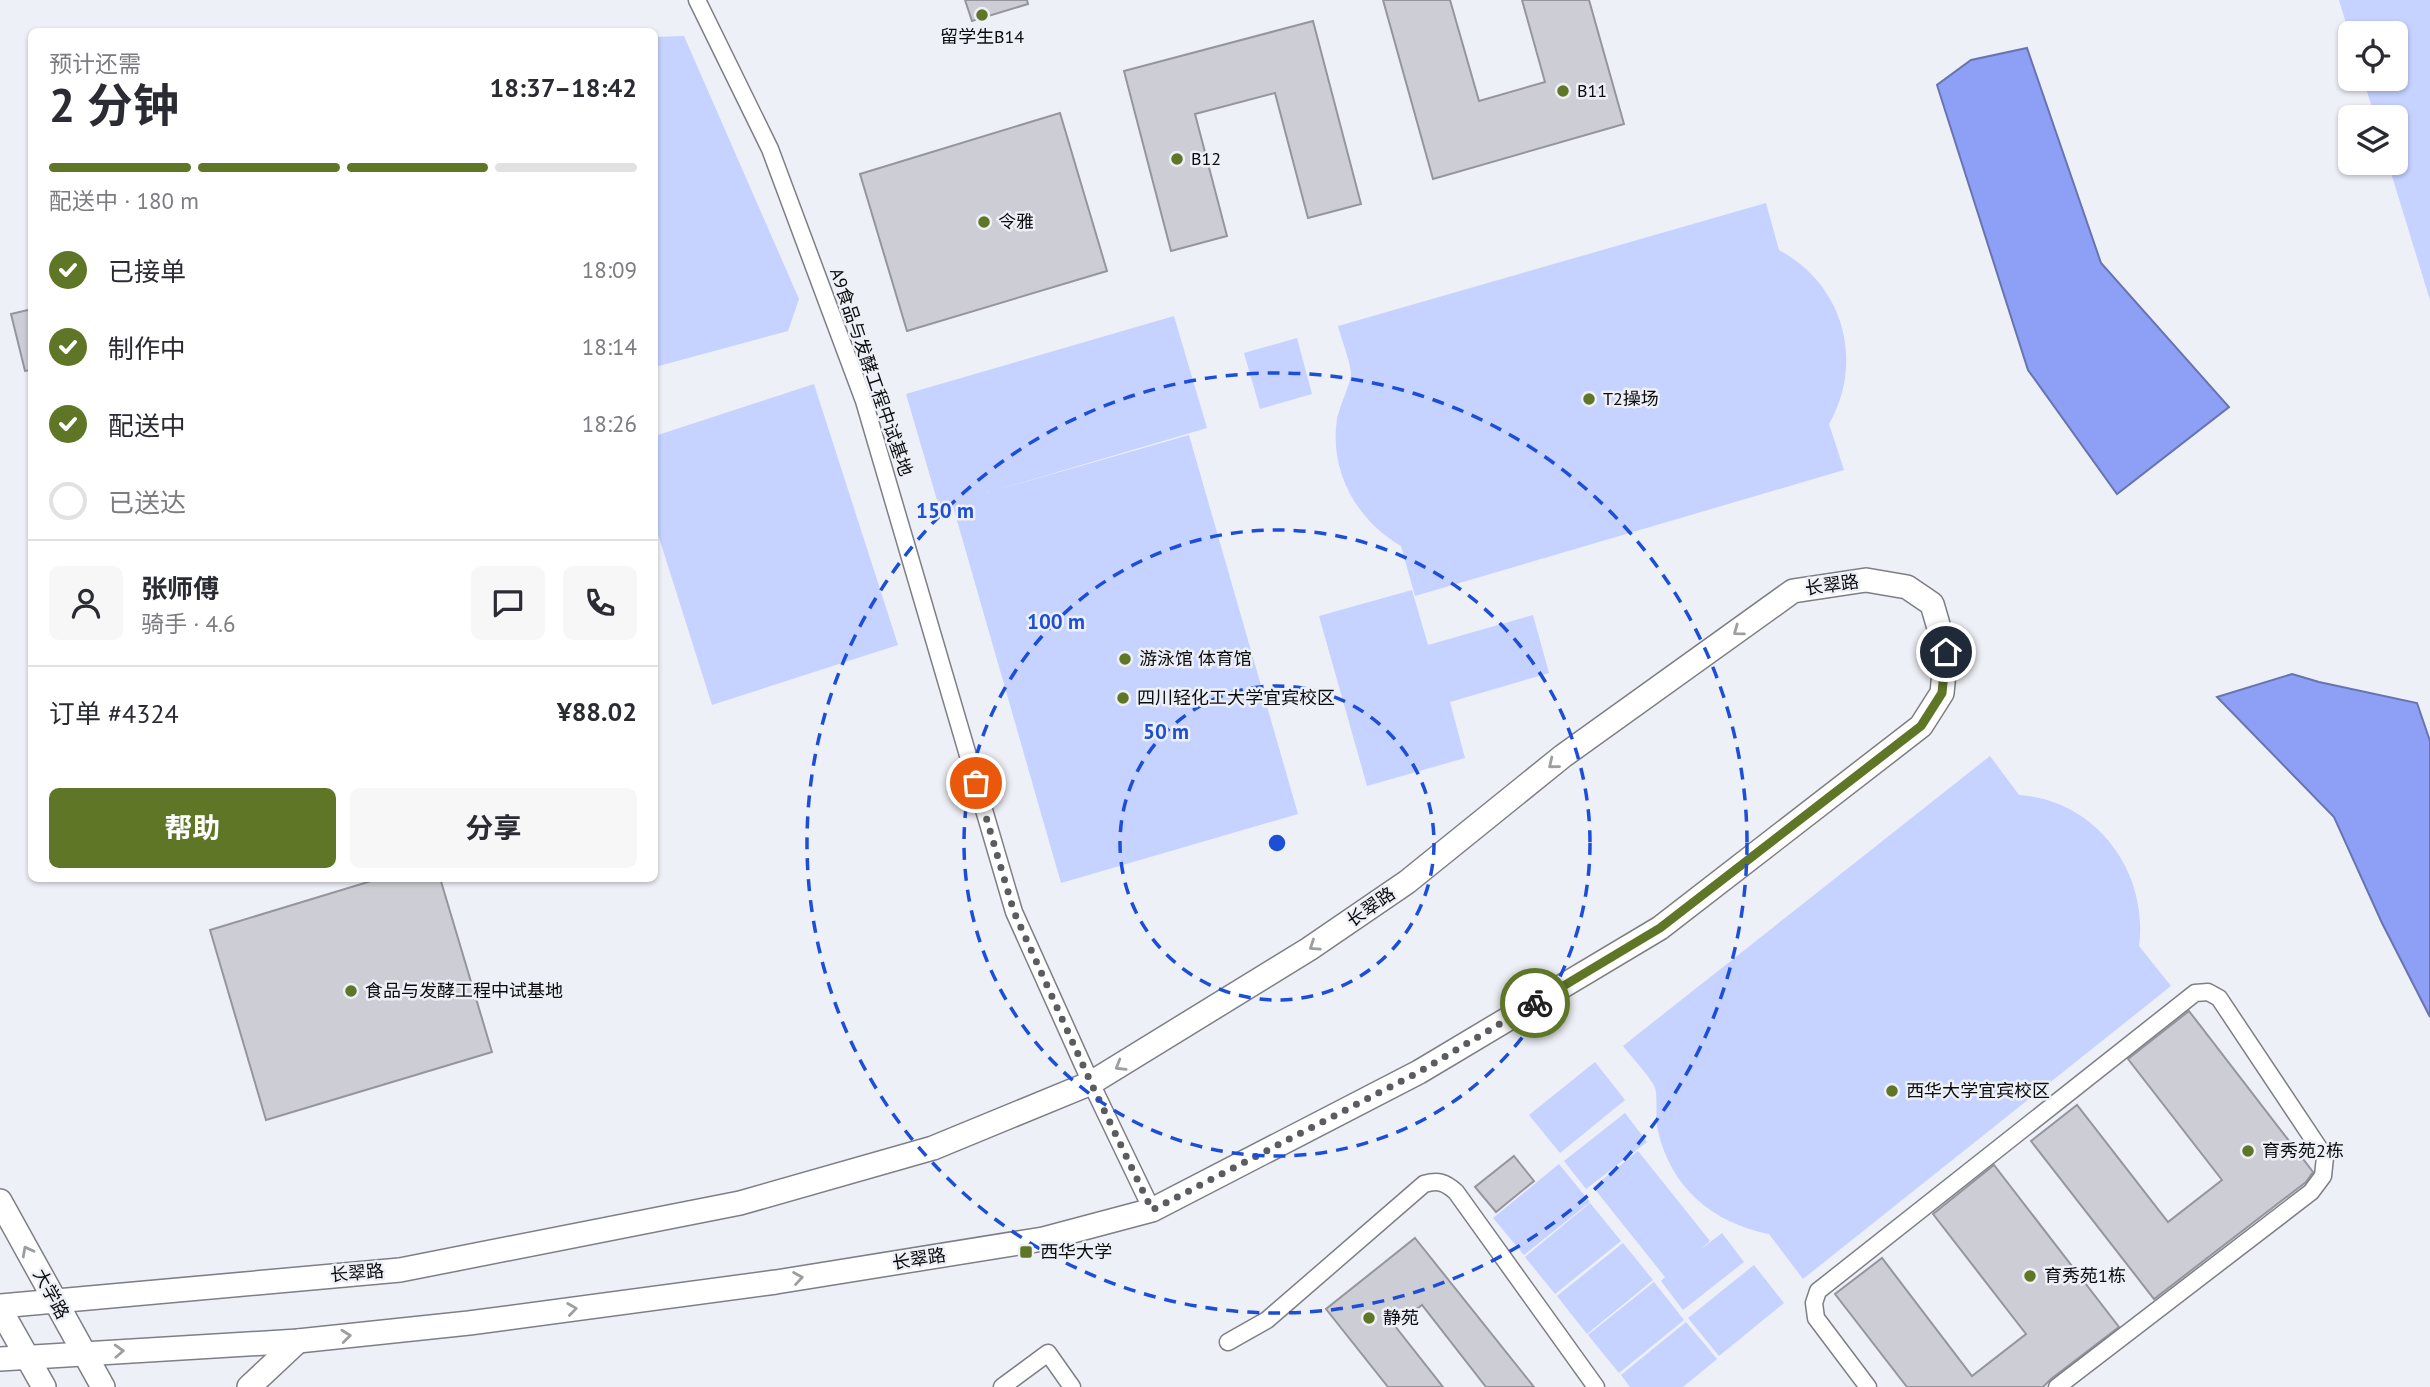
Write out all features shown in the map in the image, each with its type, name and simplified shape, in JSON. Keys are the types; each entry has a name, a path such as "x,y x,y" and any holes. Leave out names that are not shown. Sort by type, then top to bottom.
{"main road":[{"name":"长翠路","path":"0,1307 400,1270 740,1203 933,1149 1091,1083 1309,949 1406,882 1563,756 1793,591 1866,580 1907,587 1932,604 1946,652 1942,693 1921,726 1660,928 1419,1072 1152,1210 1043,1239 776,1282 469,1323 298,1341 0,1359"},
{"name":"大学路","path":"0,1201 103,1387"},
{"path":"0,1307 44,1387"},
{"path":"249,1387 298,1341"}],"street":[{"name":"A9食品与发酵工程中试基地","path":"697,0 770,149 864,401 1014,912 1152,1210"},
{"path":"1868,1387 1816,1318 1814,1303 1818,1291 2194,993 2208,992 2218,998 2325,1157 2323,1176 2311,1192 2057,1387"},
{"path":"1228,1342 1267,1320 1424,1184 1433,1181 1446,1183 1456,1192 1595,1387"},
{"path":"1002,1387 1048,1353 1072,1387"}],"shaded area":[{"path":"2339,0 2430,0 2430,300 2392,175 2408,175 2408,105 2371,105 2367,91 2408,91 2408,21 2345,21"},
{"path":"684,36 799,299 788,331 658,366 658,37"},
{"path":"1766,203 1779,250 1801,265 1819,283 1842,326 1846,350 1845,375 1840,400 1829,424 1844,470 1415,596 1401,546 1385,535 1359,508 1342,475 1337,457 1337,419 1351,373 1338,326"},
{"name":"游泳馆 体育馆","path":"1174,316 1207,428 986,493 1189,435 1298,814 1061,883 952,503 939,507 906,394"},
{"path":"1297,338 1312,394 1260,409 1244,353"},
{"path":"814,384 898,645 712,705 658,534 658,435"},
{"path":"1412,590 1428,645 1533,615 1549,673 1450,702 1465,758 1367,786 1319,616"},
{"path":"1990,756 2019,795 2047,800 2072,810 2093,825 2112,845 2126,867 2135,892 2140,918 2139,946 2171,986 1803,1279 1769,1234 1749,1229 1713,1212 1684,1186 1664,1151 1658,1131 1655,1088 1623,1046"},
{"path":"1595,1062 1625,1100 1560,1153 1529,1115"},
{"path":"1625,1113 1647,1142 1586,1189 1564,1161"},
{"path":"1638,1151 1710,1241 1700,1250 1722,1233 1744,1262 1683,1310 1661,1281 1665,1277 1593,1187"},
{"path":"1559,1164 1590,1202 1524,1255 1493,1218"},
{"path":"1590,1203 1621,1241 1555,1294 1525,1257"},
{"path":"1623,1243 1653,1280 1587,1334 1557,1296"},
{"path":"1754,1265 1784,1303 1719,1356 1688,1318"},
{"path":"1654,1282 1684,1320 1619,1373 1588,1335"},
{"path":"1686,1322 1717,1359 1683,1387 1630,1387 1621,1375"}],"water":[{"path":"2027,48 2101,263 2229,407 2117,494 2028,370 1937,85 1971,60"},
{"path":"2292,674 2417,703 2430,741 2430,1017 2382,923 2334,817 2217,697"}],"building":[{"name":"留学生B14","path":"965,0 1027,0 1028,4 972,21"},
{"name":"B11","path":"1383,0 1450,0 1479,101 1545,82 1522,0 1589,0 1624,124 1433,179"},
{"name":"B12","path":"1313,21 1361,204 1308,218 1275,93 1195,114 1227,236 1171,251 1124,71"},
{"name":"令雅","path":"1060,113 1107,271 907,331 860,174"},
{"path":"28,310 28,371 25,371 11,314"},
{"name":"食品与发酵工程中试基地","path":"368,882 441,882 492,1052 266,1120 210,930"},
{"name":"育秀苑2栋","path":"2189,1011 2313,1172 2306,1182 2154,1299 2031,1141 2077,1105 2168,1222 2222,1180 2128,1059"},
{"path":"1514,1156 1534,1181 1496,1212 1475,1187"},
{"name":"育秀苑1栋","path":"1994,1165 2119,1327 2043,1387 1907,1387 1835,1294 1882,1258 1972,1376 2026,1334 1933,1214"},
{"name":"静苑","path":"1415,1238 1534,1387 1486,1387 1422,1305 1395,1326 1443,1387 1388,1387 1326,1309"}],"way so far":[{"path":"976,783 1014,912 1152,1210 1419,1072 1535,1003"}],"place":[{"name":"留学生B14","path":"982,15"},
{"name":"B11","path":"1563,91"},
{"name":"B12","path":"1177,159"},
{"name":"令雅","path":"984,222"},
{"name":"T2操场","path":"1589,399"},
{"name":"游泳馆 体育馆","path":"1125,659"},
{"name":"四川轻化工大学宜宾校区","path":"1123,698"},
{"name":"食品与发酵工程中试基地","path":"351,991"},
{"name":"西华大学宜宾校区","path":"1892,1091"},
{"name":"育秀苑2栋","path":"2248,1151"},
{"name":"西华大学","path":"1026,1252"},
{"name":"育秀苑1栋","path":"2030,1276"},
{"name":"静苑","path":"1369,1318"}],"route":[{"path":"1535,1003 1660,928 1921,726 1942,693 1946,652"}]}
